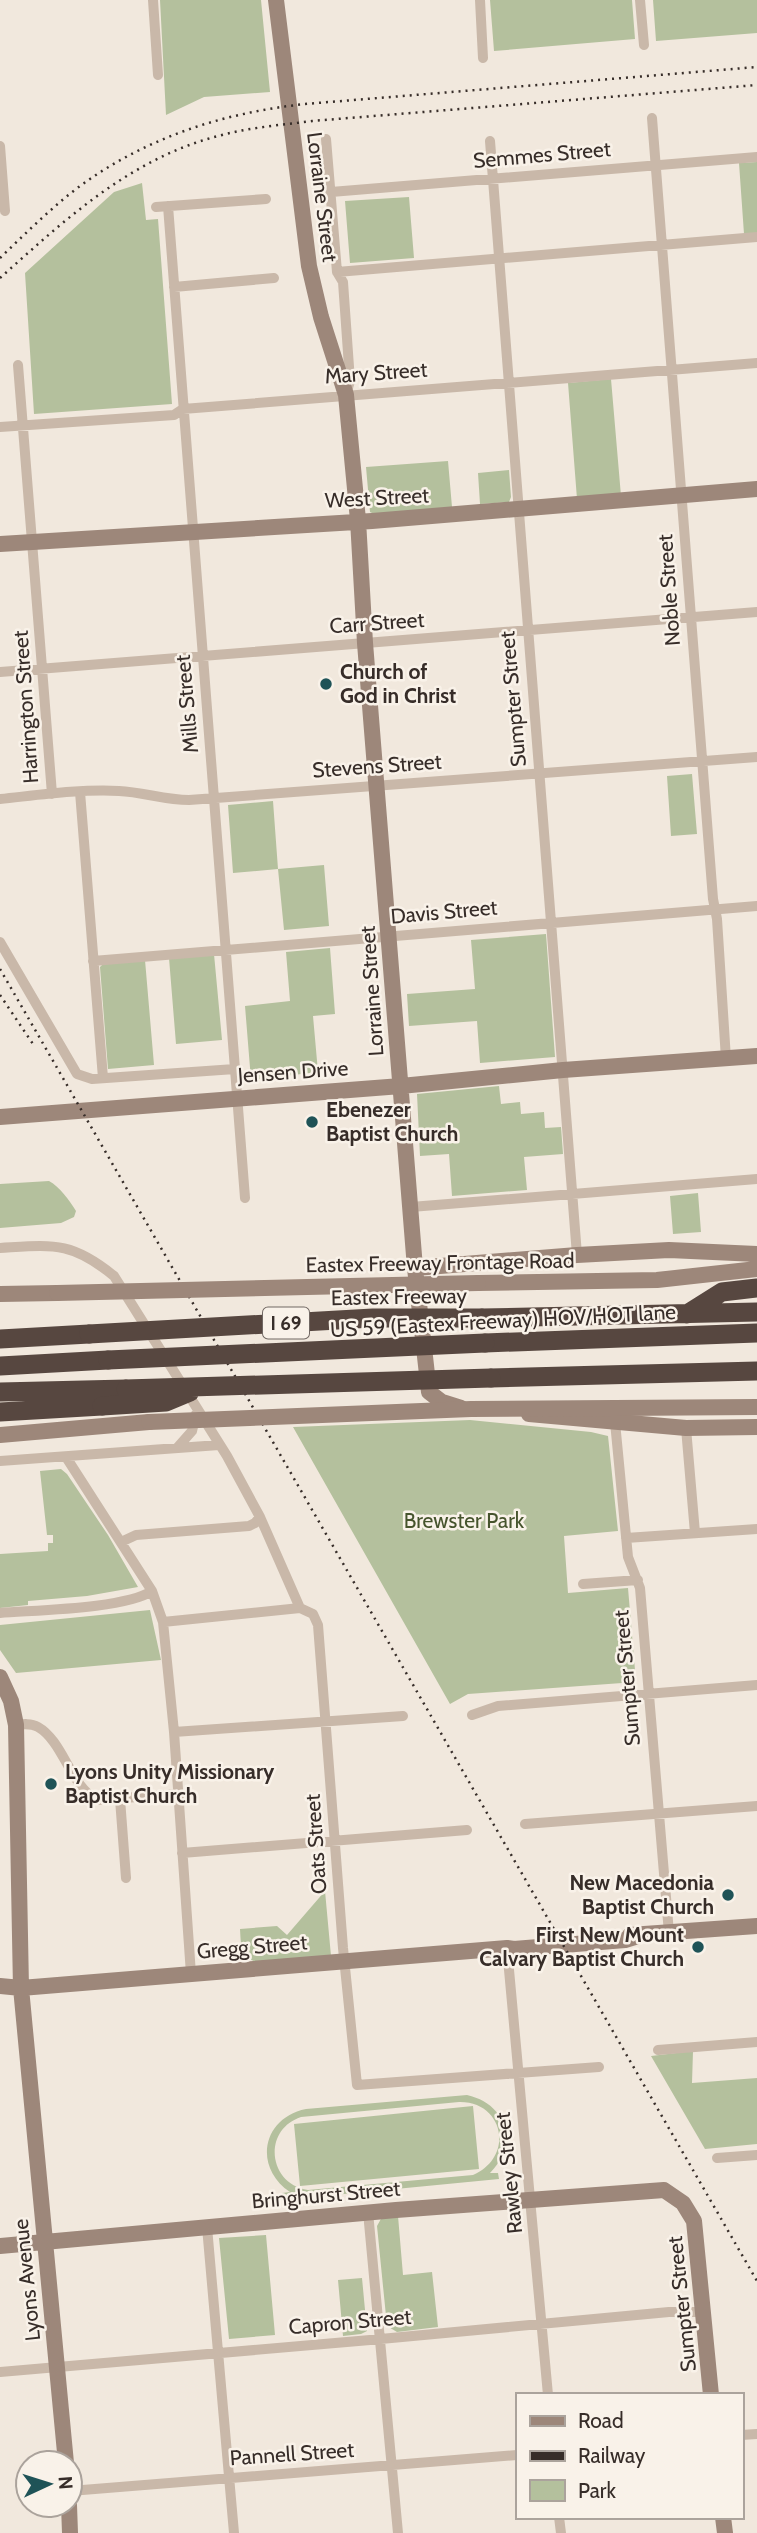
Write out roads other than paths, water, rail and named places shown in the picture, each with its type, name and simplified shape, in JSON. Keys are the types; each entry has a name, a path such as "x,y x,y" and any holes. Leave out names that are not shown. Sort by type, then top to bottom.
{"highway":[{"path":"685,1315 722,1292 757,1288"},
{"name":"Eastex Freeway","path":"0,1339 373,1318 757,1312"},
{"name":"US 59 (Eastex Freeway) HOV/HOT lane","path":"0,1366 757,1333"},
{"path":"0,1392 757,1371"},
{"path":"0,1412 166,1402 201,1388"}],"main road":[{"name":"Lorraine Street","path":"276,0 309,266 346,395 358,520 365,643 415,1268 429,1392 442,1402 461,1408 615,1422"},
{"name":"West Street","path":"0,544 519,509 757,489"},
{"name":"Jensen Drive","path":"0,1118 757,1056"},
{"path":"415,1268 669,1250 757,1254"},
{"name":"Eastex Freeway Frontage Road","path":"0,1294 657,1280 757,1269"},
{"path":"0,1435 149,1422 443,1410 757,1406"},
{"path":"615,1422 686,1428 757,1427"},
{"name":"Lyons Avenue","path":"0,1677 16,1725 21,1988 64,2449"},
{"name":"Gregg Street","path":"0,1986 21,1988 344,1959 557,1946 757,1926"},
{"name":"Bringhurst Street","path":"0,2246 368,2212 656,2190"},
{"name":"Sumpter Street","path":"656,2190 664,2190 677,2198 688,2208 694,2221 711,2393"}],"street":[{"path":"153,0 158,75"},
{"path":"480,0 483,58"},
{"path":"640,0 644,45"},
{"name":"Noble Street","path":"652,118 726,1059"},
{"name":"Lorraine Street","path":"326,139 337,272 342,282 350,381 346,395"},
{"name":"Sumpter Street","path":"490,141 577,1255"},
{"path":"0,146 5,211"},
{"name":"Semmes Street","path":"331,192 757,157"},
{"name":"Mills Street","path":"246,1198 174,286 162,206 266,199"},
{"path":"337,272 757,237"},
{"path":"174,286 274,278"},
{"name":"Mary Street","path":"0,427 174,415 184,409 346,395 757,363"},
{"name":"Harrington Street","path":"18,365 52,794"},
{"name":"Carr Street","path":"0,672 757,612"},
{"name":"Stevens Street","path":"0,799 80,792 139,792 175,800 214,798 757,757"},
{"path":"80,792 103,1078"},
{"name":"Davis Street","path":"93,961 757,906"},
{"path":"0,942 77,1074 92,1079 235,1069"},
{"path":"411,1208 757,1179"},
{"path":"0,1248 62,1246 90,1257 114,1276 219,1445 0,1461"},
{"path":"177,1447 192,1431 198,1410"},
{"name":"Sumpter Street","path":"615,1422 628,1557 640,1588 669,1933"},
{"path":"686,1428 695,1533"},
{"name":"Oats Street","path":"219,1445 260,1517 300,1608 313,1614 318,1625 344,1959 357,2085 518,2073"},
{"path":"66,1457 152,1591 163,1622 174,1732 191,1974"},
{"path":"121,1542 136,1535 249,1526 260,1517"},
{"path":"626,1538 757,1529"},
{"path":"583,1584 638,1580"},
{"path":"0,1613 134,1600 152,1591"},
{"path":"163,1622 300,1608"},
{"path":"472,1715 492,1707 757,1685"},
{"path":"174,1732 403,1716"},
{"path":"16,1725 27,1723 38,1727 97,1800 178,1794"},
{"path":"120,1799 126,1878"},
{"path":"525,1824 757,1806"},
{"path":"182,1853 467,1830"},
{"name":"Rawley Street","path":"508,1948 548,2393"},
{"path":"658,2050 757,2042"},
{"path":"518,2073 599,2067"},
{"path":"717,2158 757,2155"},
{"path":"368,2212 398,2533"},
{"path":"207,2227 234,2533"},
{"name":"Capron Street","path":"0,2372 669,2312 704,2312"},
{"name":"Pannell Street","path":"84,2490 516,2455"}],"railway":[{"path":"0,258 56,205 102,171 156,142 214,121 305,104 757,67"},
{"path":"0,278 50,233 102,192 159,158 222,135 312,121 757,85"},
{"path":"0,969 757,2281"},
{"path":"0,995 35,1047"}],"place":[{"name":"Church of God in Christ","path":"326,684"},
{"name":"Ebenezer Baptist Church","path":"312,1122"},
{"name":"Lyons Unity Missionary Baptist Church","path":"51,1784"},
{"name":"New Macedonia Baptist Church","path":"728,1895"},
{"name":"First New Mount Calvary Baptist Church","path":"698,1947"}],"park label":[{"name":"Brewster Park","path":"464,1521"}]}
